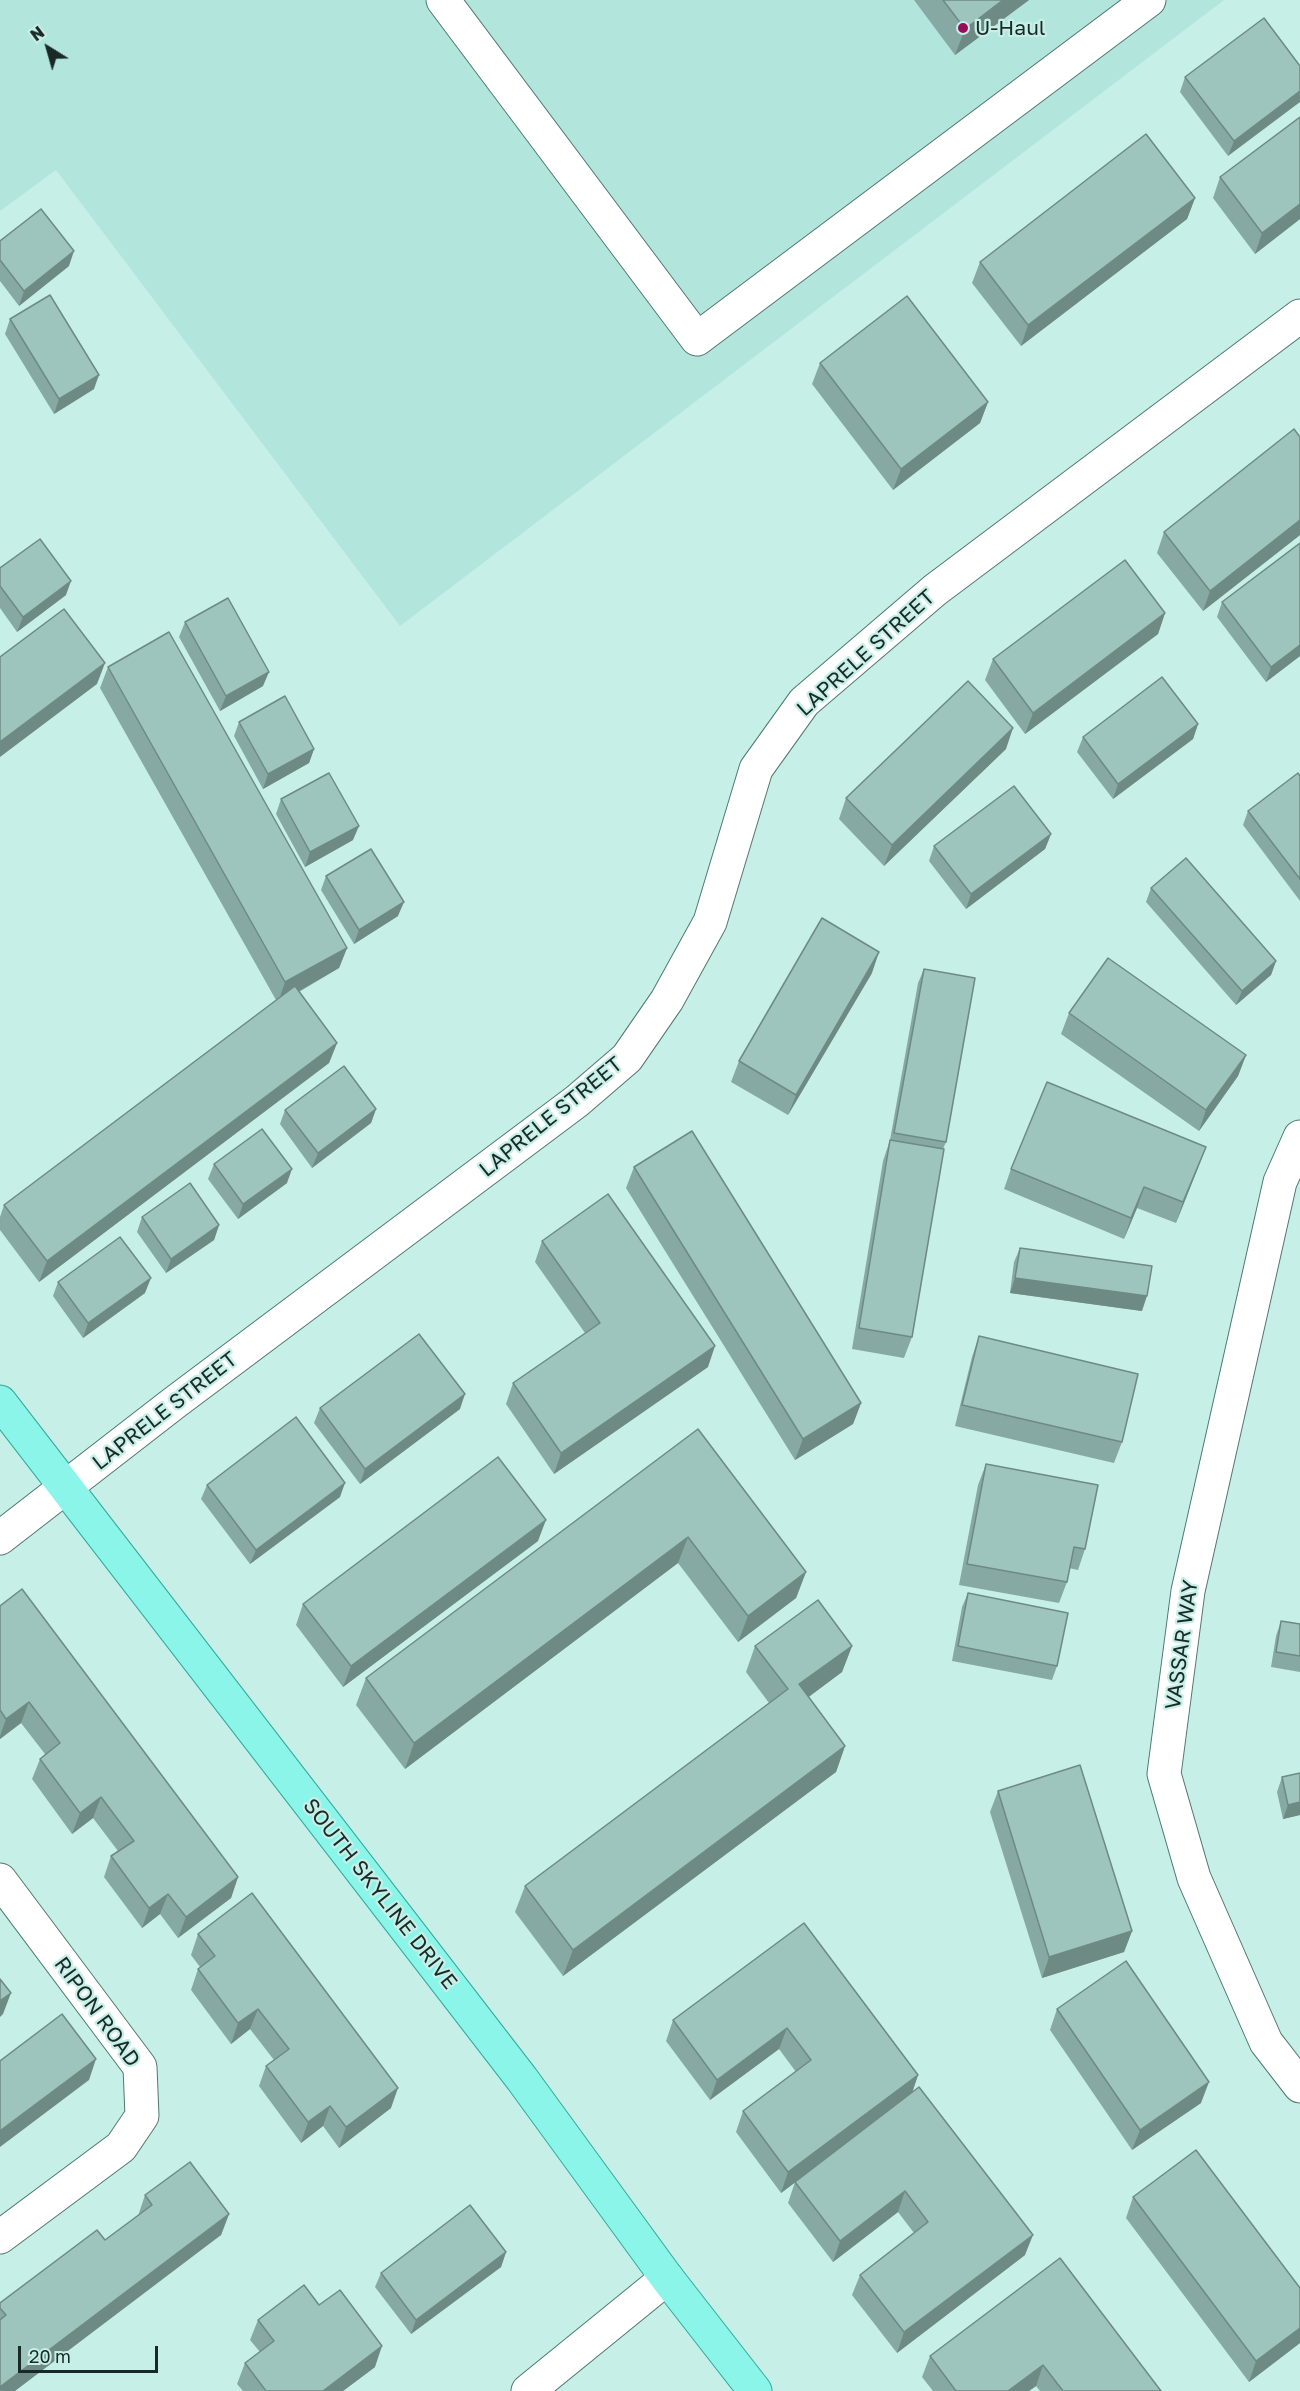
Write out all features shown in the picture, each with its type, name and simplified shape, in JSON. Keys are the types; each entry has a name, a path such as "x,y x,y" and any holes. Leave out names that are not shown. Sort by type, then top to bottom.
{"main road":[{"name":"SOUTH SKYLINE DRIVE","path":"0,1402 522,2079 667,2278 754,2391"}],"street":[{"path":"443,0 697,339 1149,0"},
{"name":"LAPRELE STREET","path":"0,1538 174,1402 577,1101 627,1058 667,1000 710,922 756,769 804,702 935,590 1300,316"},
{"name":"VASSAR WAY","path":"1300,1137 1280,1182 1188,1592 1164,1774 1199,1889 1266,2042 1300,2086"},
{"name":"RIPON ROAD","path":"0,1880 140,2067 142,2116 121,2148 0,2237"},
{"path":"528,2391 667,2278"}],"shaded area":[{"path":"0,0 1224,0 400,626 56,170 0,211"}],"building":[{"path":"943,0 1003,0 965,29"},
{"path":"1264,18 1300,66 1300,91 1234,141 1185,77"},
{"path":"1300,117 1300,204 1262,233 1220,177"},
{"path":"1146,134 1195,198 1028,325 980,262"},
{"path":"41,209 74,251 24,291 0,260 0,241"},
{"path":"50,295 99,375 59,399 10,319"},
{"path":"907,296 988,402 901,469 820,363"},
{"path":"1294,429 1300,437 1300,520 1210,591 1164,532"},
{"path":"40,539 71,581 23,617 0,586 0,568"},
{"path":"1300,543 1300,645 1271,667 1222,602"},
{"path":"1125,560 1165,613 1033,713 993,659"},
{"path":"228,598 269,672 226,696 185,622"},
{"path":"64,609 105,663 0,742 0,657"},
{"path":"169,632 347,948 285,982 108,667"},
{"path":"1162,677 1198,724 1118,784 1083,737"},
{"path":"968,681 1013,728 892,845 846,798"},
{"path":"285,696 314,749 268,774 239,722"},
{"path":"329,773 359,826 310,852 281,799"},
{"path":"1298,773 1300,776 1300,879 1248,811"},
{"path":"1014,786 1051,834 971,894 934,846"},
{"path":"371,849 404,902 359,930 326,876"},
{"path":"1186,858 1276,961 1242,991 1151,888"},
{"path":"822,918 879,952 796,1095 739,1061"},
{"path":"1108,958 1246,1055 1206,1110 1069,1013"},
{"path":"924,969 975,978 946,1142 894,1133"},
{"path":"295,986 337,1043 47,1261 4,1205"},
{"path":"344,1066 376,1109 318,1153 285,1110"},
{"path":"1047,1082 1206,1147 1183,1202 1144,1187 1131,1218 1011,1169"},
{"path":"262,1129 292,1169 243,1204 214,1164"},
{"path":"692,1131 861,1403 803,1439 634,1167"},
{"path":"890,1140 944,1149 912,1337 859,1328"},
{"path":"190,1183 219,1225 171,1259 142,1217"},
{"path":"608,1194 715,1346 561,1453 513,1383 600,1323 542,1241"},
{"path":"120,1237 151,1278 88,1323 58,1282"},
{"path":"1020,1248 1152,1266 1147,1296 1015,1278"},
{"path":"419,1334 465,1394 365,1469 320,1408"},
{"path":"979,1336 1138,1374 1122,1442 962,1405"},
{"path":"296,1417 345,1483 256,1550 207,1485"},
{"path":"698,1429 806,1572 748,1616 688,1537 414,1743 366,1678"},
{"path":"498,1457 546,1520 351,1666 303,1604"},
{"path":"986,1464 1098,1485 1085,1549 1074,1547 1067,1582 967,1564"},
{"path":"22,1589 238,1877 186,1917 168,1894 149,1908 111,1856 134,1841 101,1797 80,1813 40,1759 60,1743 29,1702 6,1719 0,1710 0,1606"},
{"path":"968,1593 1068,1613 1057,1666 958,1646"},
{"path":"818,1600 852,1646 799,1684 845,1746 573,1950 525,1886 788,1689 755,1646"},
{"path":"1281,1621 1300,1624 1300,1656 1276,1652"},
{"path":"1080,1765 1132,1931 1049,1957 998,1791"},
{"path":"1300,1773 1300,1802 1288,1805 1282,1777"},
{"path":"252,1893 398,2088 346,2127 330,2106 308,2122 266,2066 289,2049 258,2009 238,2023 198,1969 215,1956 198,1934"},
{"path":"804,1923 918,2075 788,2172 743,2111 811,2060 787,2028 717,2080 673,2020"},
{"path":"1126,1961 1209,2082 1140,2130 1057,2009"},
{"path":"0,1979 11,1993 0,2001"},
{"path":"62,2014 96,2059 0,2131 0,2061"},
{"path":"919,2087 1033,2235 904,2332 860,2275 928,2222 905,2191 840,2241 795,2182"},
{"path":"1196,2150 1300,2288 1300,2328 1256,2361 1133,2197"},
{"path":"190,2162 229,2214 0,2387 0,2320 6,2315 0,2308 0,2303 97,2230 105,2240 152,2205 145,2195"},
{"path":"470,2205 506,2252 416,2320 381,2273"},
{"path":"1060,2258 1161,2391 1063,2391 1043,2365 1008,2391 956,2391 930,2356"},
{"path":"304,2285 319,2305 340,2290 382,2346 323,2391 266,2391 245,2363 274,2341 258,2320"}],"place":[{"name":"U-Haul","path":"963,28"}]}
